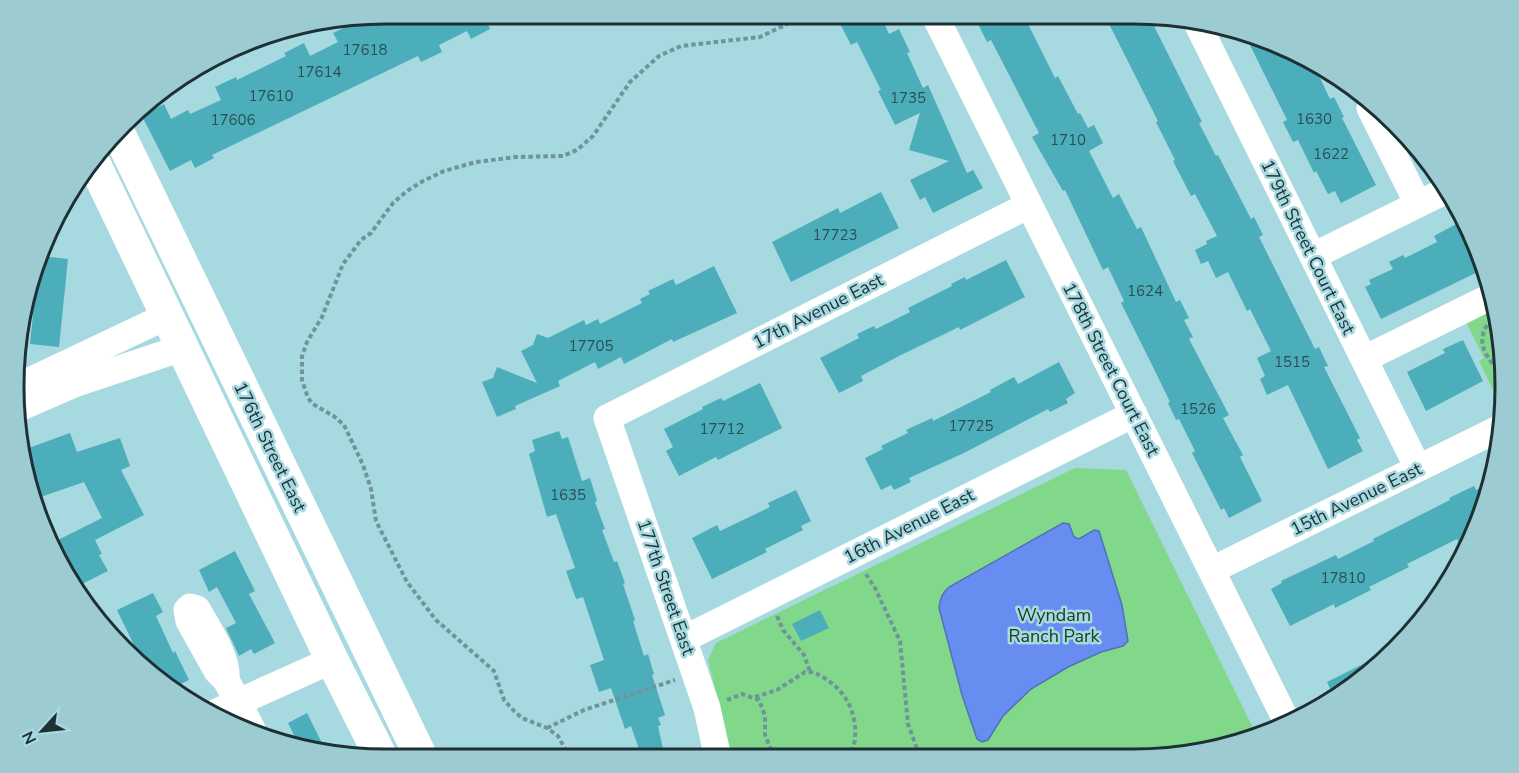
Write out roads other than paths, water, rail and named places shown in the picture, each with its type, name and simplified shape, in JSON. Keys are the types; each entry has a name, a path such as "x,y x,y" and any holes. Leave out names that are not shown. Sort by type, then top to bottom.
{"main road":[{"name":"176th Street East","path":"121,139 417,749"},
{"path":"100,165 115,174 166,274 182,290 198,299"},
{"name":"176th Street East","path":"97,168 332,660 377,749"}],"street":[{"name":"178th Street Court East","path":"939,24 1284,716"},
{"name":"179th Street Court East","path":"1201,31 1418,468"},
{"path":"1374,116 1418,204"},
{"path":"1313,256 1439,194"},
{"name":"17th Avenue East","path":"607,418 1029,205"},
{"path":"1364,359 1484,300"},
{"path":"24,384 167,316"},
{"path":"25,405 74,384 182,348"},
{"name":"16th Avenue East","path":"684,639 1134,414"},
{"name":"177th Street East","path":"607,418 707,708 716,749"},
{"name":"15th Avenue East","path":"1212,570 1492,432"},
{"path":"241,718 229,706 332,660"}],"water":[{"path":"1063,523 1069,524 1074,537 1079,539 1094,530 1099,531 1122,605 1128,641 1123,646 1101,652 1068,667 1031,689 1003,716 988,740 982,742 977,739 962,695 939,608 941,599 949,587"}],"park label":[{"name":"Wyndam Ranch Park","path":"1054,625"}]}
